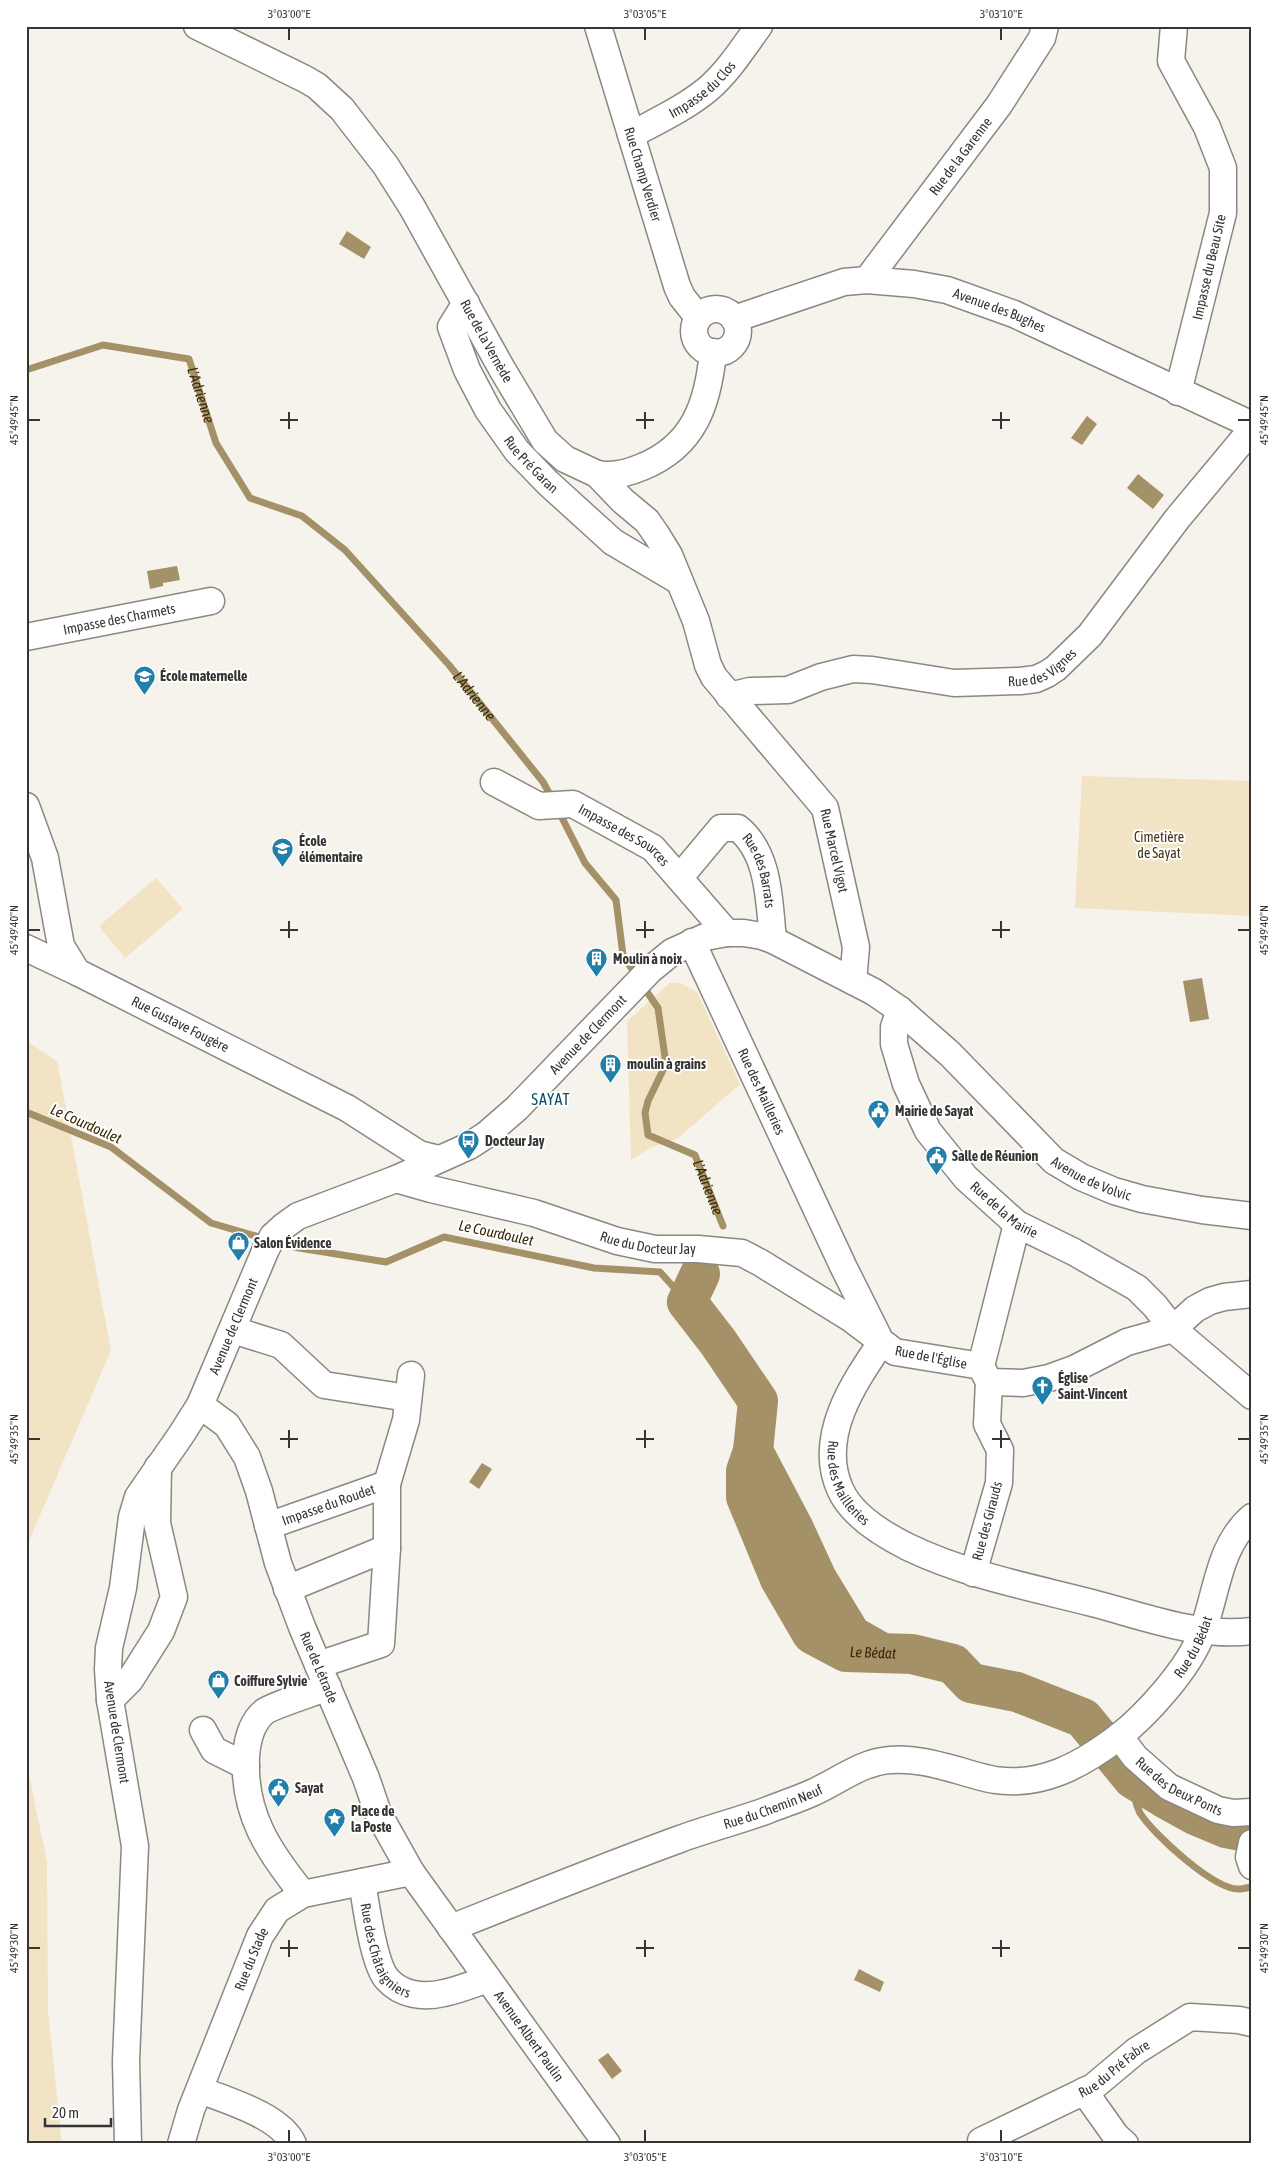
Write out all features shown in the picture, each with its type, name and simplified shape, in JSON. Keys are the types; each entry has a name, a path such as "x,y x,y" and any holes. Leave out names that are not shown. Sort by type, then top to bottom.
{"street":[{"name":"Rue de la Vernède","path":"197,26 305,79 317,86 342,109 386,166 412,207 502,369 545,441 565,459 597,474 623,501 647,521 669,554 696,621 708,665 714,677 729,696"},
{"name":"Rue Champ Verdier","path":"598,26 677,286 682,298 698,317"},
{"name":"Impasse du Clos","path":"631,135 668,116 707,90 735,58 759,26"},
{"name":"Rue de la Garenne","path":"867,280 999,105 1042,38 1045,26"},
{"name":"Impasse du Beau Site","path":"1174,26 1171,61 1207,127 1223,168 1223,214 1178,392"},
{"name":"Avenue des Bughes","path":"734,320 832,285 867,280 914,284 947,290 1006,311 1252,425"},
{"name":"Rue Pré Garan","path":"466,303 451,327 467,370 488,410 517,452 548,483 614,542 679,581"},
{"path":"719,309 726,311 734,320 738,330 734,343 722,351 714,352 704,349 696,340 694,328 698,317 704,312 719,309"},
{"path":"597,474 608,476 635,470 659,458 680,442 691,430 704,401 710,381 714,352"},
{"name":"Rue des Vignes","path":"729,696 750,691 788,690 821,677 853,669 872,670 954,683 1020,681 1036,679 1047,674 1056,668 1090,635 1177,519 1252,429"},
{"name":"Impasse des Charmets","path":"26,637 212,602"},
{"name":"Rue Marcel Vigot","path":"729,696 825,808 856,947 853,981"},
{"name":"Impasse des Sources","path":"494,782 539,806 573,804 654,848 727,933"},
{"path":"26,806 45,858 61,946 68,961 77,972"},
{"name":"Rue des Barrats","path":"680,877 721,828 738,828 758,851 768,892 773,940"},
{"name":"Avenue de Clermont","path":"128,2144 126,2061 135,1846 110,1700 108,1669 110,1648 123,1588 134,1508 138,1497 182,1435 200,1404 273,1236 298,1216 396,1179 469,1146 500,1124 658,963 692,942 705,937 727,933 762,936 773,940 874,992 900,1010"},
{"name":"Rue des Mailleries","path":"692,942 830,1239 881,1343 869,1361 838,1419 834,1462 840,1489 857,1512 881,1531 906,1546 973,1573 1188,1628 1227,1633 1252,1631"},
{"name":"Rue Gustave Fougère","path":"26,948 347,1108 419,1154 439,1159"},
{"name":"Avenue de Volvic","path":"900,1010 950,1054 1054,1161 1081,1177 1114,1192 1142,1199 1202,1210 1252,1216"},
{"name":"Rue de la Mairie","path":"900,1010 894,1027 894,1044 906,1084 919,1115 936,1142 966,1178 1017,1224 1074,1252 1137,1288 1155,1306 1173,1329 1252,1396"},
{"name":"Rue du Docteur Jay","path":"396,1179 534,1214 617,1241 646,1247 742,1254 761,1263 850,1318 881,1343"},
{"name":"Rue des Girauds","path":"973,1573 998,1483 1000,1450 987,1424 985,1374 1017,1224"},
{"path":"1173,1329 1195,1309 1210,1302 1252,1294"},
{"name":"Rue de l'Église","path":"881,1343 895,1352 1023,1382 1049,1378 1074,1369 1128,1342 1173,1329"},
{"path":"232,1330 281,1345 324,1385 409,1387 406,1420 387,1484 387,1548 381,1644 264,1712 248,1737 245,1782 254,1818 277,1862 303,1894"},
{"name":"Rue de Létrade","path":"200,1404 220,1419 247,1457 287,1589 366,1778 378,1813 412,1872 452,1928"},
{"path":"110,1700 130,1680 162,1631 174,1597 157,1523 158,1467"},
{"name":"Impasse du Roudet","path":"268,1526 387,1484"},
{"name":"Rue du Bédat","path":"1110,1743 1135,1724 1157,1700 1183,1666 1203,1630 1228,1547 1242,1527 1252,1517"},
{"path":"287,1589 387,1548"},
{"path":"203,1730 214,1750 246,1766"},
{"name":"Rue des Deux Ponts","path":"1110,1743 1135,1757 1169,1787 1218,1810 1233,1813 1252,1812"},
{"name":"Rue du Chemin Neuf","path":"452,1928 682,1838 749,1818 814,1792 862,1767 878,1761 916,1761 995,1780 1016,1781 1048,1777 1070,1768 1110,1743"},
{"name":"Rue du Stade","path":"181,2144 260,1936 277,1910 303,1894 412,1872"},
{"name":"Rue des Châtaigniers","path":"362,1882 377,1958 386,1978 400,1990 419,1995 443,1994 488,1979"},
{"name":"Avenue Albert Paulin","path":"452,1928 607,2144"},
{"name":"Rue du Pré Fabre","path":"981,2144 981,2141 1093,2087 1136,2051 1190,2017 1239,2020 1252,2023"},
{"path":"200,2090 254,2112 277,2125 292,2144"},
{"path":"1084,2091 1116,2136 1125,2144"}],"green space":[{"name":"Cimetière de Sayat","path":"1082,776 1252,781 1252,916 1075,908"},
{"path":"156,878 183,909 125,958 99,926"},
{"path":"670,983 680,983 697,992 740,1084 677,1139 652,1147 631,1160 627,1021"},
{"path":"26,1041 57,1061 111,1350 26,1548"},
{"path":"26,1760 47,1862 48,2011 62,2144 26,2144"}],"shaded area":[{"path":"347,231 371,247 364,259 339,244"},
{"path":"1087,416 1097,424 1082,445 1071,438"},
{"path":"1138,474 1164,495 1153,509 1127,488"},
{"path":"177,566 180,580 163,583 163,586 150,589 147,571"},
{"path":"1202,978 1209,1019 1190,1022 1183,981"},
{"path":"482,1463 492,1469 479,1489 469,1482"},
{"path":"859,1969 884,1982 880,1992 854,1980"},
{"path":"608,2053 622,2071 612,2079 598,2060"}],"waterway":[{"name":"L'Adrienne","path":"26,370 103,345 189,359 216,443 250,498 302,516 345,550 449,665 543,782 553,800"},
{"name":"L'Adrienne","path":"558,810 585,863 616,900 623,955 637,977"},
{"name":"L'Adrienne","path":"643,986 658,1008 666,1064 648,1101 645,1113 648,1135 695,1155 723,1226"},
{"name":"Le Courdoulet","path":"26,1112 111,1147 211,1223 266,1239"},
{"name":"Le Courdoulet","path":"276,1242 299,1248 386,1262 444,1237 594,1268 660,1272 687,1302"},
{"name":"Le Bédat","path":"700,1274 687,1302 718,1342 758,1401 753,1451 746,1471 746,1497 780,1579 812,1634 846,1652 912,1654 953,1664 971,1683 1017,1692 1083,1718 1133,1779 1195,1815 1226,1828 1252,1833"},
{"path":"753,1451 793,1527 817,1579 851,1635 879,1651"},
{"path":"1133,1779 1135,1800 1140,1813 1171,1847 1216,1881 1229,1887 1240,1889 1252,1887"}],"place":[{"name":"École maternelle","path":"144,695"},
{"name":"École élémentaire","path":"283,868"},
{"name":"Moulin à noix","path":"597,978"},
{"name":"moulin à grains","path":"611,1083"},
{"name":"Mairie de Sayat","path":"879,1130"},
{"name":"Docteur Jay","path":"469,1160"},
{"name":"Salle de Réunion","path":"936,1175"},
{"name":"Salon Évidence","path":"238,1262"},
{"name":"Église Saint-Vincent","path":"1042,1405"},
{"name":"Coiffure Sylvie","path":"218,1700"},
{"name":"Sayat","path":"279,1807"},
{"name":"Place de la Poste","path":"335,1838"}],"district":[{"name":"SAYAT","path":"551,1099"}]}
